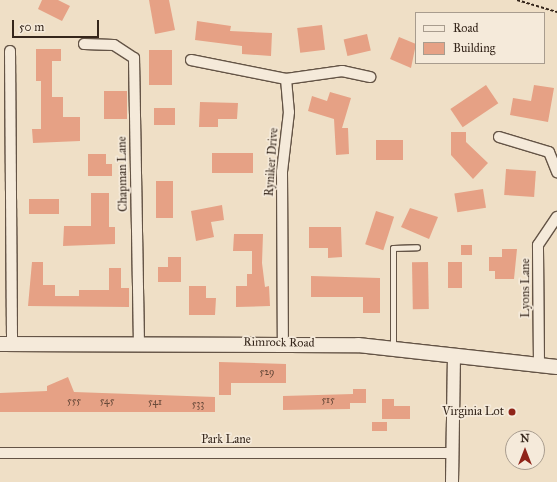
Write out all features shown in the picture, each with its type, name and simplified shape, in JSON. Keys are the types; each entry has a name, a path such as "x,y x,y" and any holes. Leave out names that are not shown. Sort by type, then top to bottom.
{"main road":[{"name":"Rimrock Road","path":"6,344 283,342 393,348 557,367"}],"street":[{"name":"Chapman Lane","path":"84,44 114,45 134,58 139,343"},
{"path":"6,344 10,51"},
{"path":"191,60 286,79 342,71 370,77"},
{"name":"Ryniker Drive","path":"283,342 282,172 290,112 286,79"},
{"path":"499,137 549,152 557,172"},
{"name":"Lyons Lane","path":"539,364 538,245 557,217"},
{"path":"452,482 454,355"},
{"name":"Park Lane","path":"0,453 452,453"}],"lane":[{"path":"393,348 393,248 417,247"}],"path":[{"path":"517,0 557,12"}],"building":[{"path":"42,0 58,0 70,6 62,21 38,9"},
{"path":"149,0 169,0 175,30 155,34"},
{"path":"197,21 231,26 230,31 272,33 271,56 242,54 242,46 195,40"},
{"path":"322,25 325,50 300,53 297,28"},
{"path":"367,34 371,51 347,56 344,39"},
{"path":"399,37 415,44 411,68 390,59"},
{"path":"36,49 61,49 61,61 52,61 52,97 63,97 63,117 80,117 80,141 33,143 32,129 41,129 41,81 36,81"},
{"path":"149,50 172,50 172,85 149,85"},
{"path":"486,85 498,103 463,127 450,109"},
{"path":"534,85 554,88 548,122 510,115 513,98 531,101"},
{"path":"104,91 127,91 127,119 104,119"},
{"path":"330,92 351,98 342,128 348,128 349,154 336,155 334,119 308,111 312,96 327,101"},
{"path":"200,102 238,103 237,119 218,119 218,127 199,127"},
{"path":"154,108 175,108 175,125 154,125"},
{"path":"451,132 466,132 466,142 488,163 473,179 451,155"},
{"path":"376,140 403,140 403,160 376,160"},
{"path":"212,153 253,153 253,173 212,173"},
{"path":"88,154 106,154 106,164 112,164 112,176 88,176"},
{"path":"506,169 536,171 534,197 504,195"},
{"path":"156,181 173,181 173,218 156,218"},
{"path":"483,189 486,208 457,212 454,194"},
{"path":"91,193 109,193 109,227 115,227 115,244 63,246 64,226 91,226"},
{"path":"29,199 59,199 59,214 29,214"},
{"path":"222,205 224,220 211,222 214,237 196,241 191,211"},
{"path":"410,208 438,217 429,239 401,227"},
{"path":"376,211 394,217 383,250 365,244"},
{"path":"309,227 341,227 342,257 328,258 328,248 309,248"},
{"path":"234,234 263,234 262,263 265,287 269,286 270,306 236,307 236,286 247,286 247,274 252,274 252,251 233,251"},
{"path":"461,245 472,245 472,255 461,255"},
{"path":"502,249 517,249 514,279 495,279 495,271 489,271 489,257 502,257"},
{"path":"168,257 181,257 181,282 158,282 158,267 168,267"},
{"path":"32,262 43,262 43,285 55,285 55,296 79,296 79,290 109,290 109,268 121,268 121,288 129,288 129,307 28,306"},
{"path":"412,262 428,262 429,309 413,309"},
{"path":"448,262 462,262 462,288 448,288"},
{"path":"311,276 380,278 380,313 363,313 363,297 311,297"},
{"path":"189,286 206,286 206,298 216,298 215,315 189,315"},
{"path":"219,362 286,364 286,383 231,383 231,395 219,395"},
{"path":"68,377 74,392 215,397 215,412 0,412 0,393 47,391 47,386"},
{"path":"353,389 366,389 366,403 350,403 350,409 283,410 283,396 353,394"},
{"path":"382,399 394,399 394,406 410,406 410,419 382,419"},
{"path":"372,422 387,422 387,431 372,431"}],"place":[{"name":"Virginia Lot","path":"512,412"}]}
